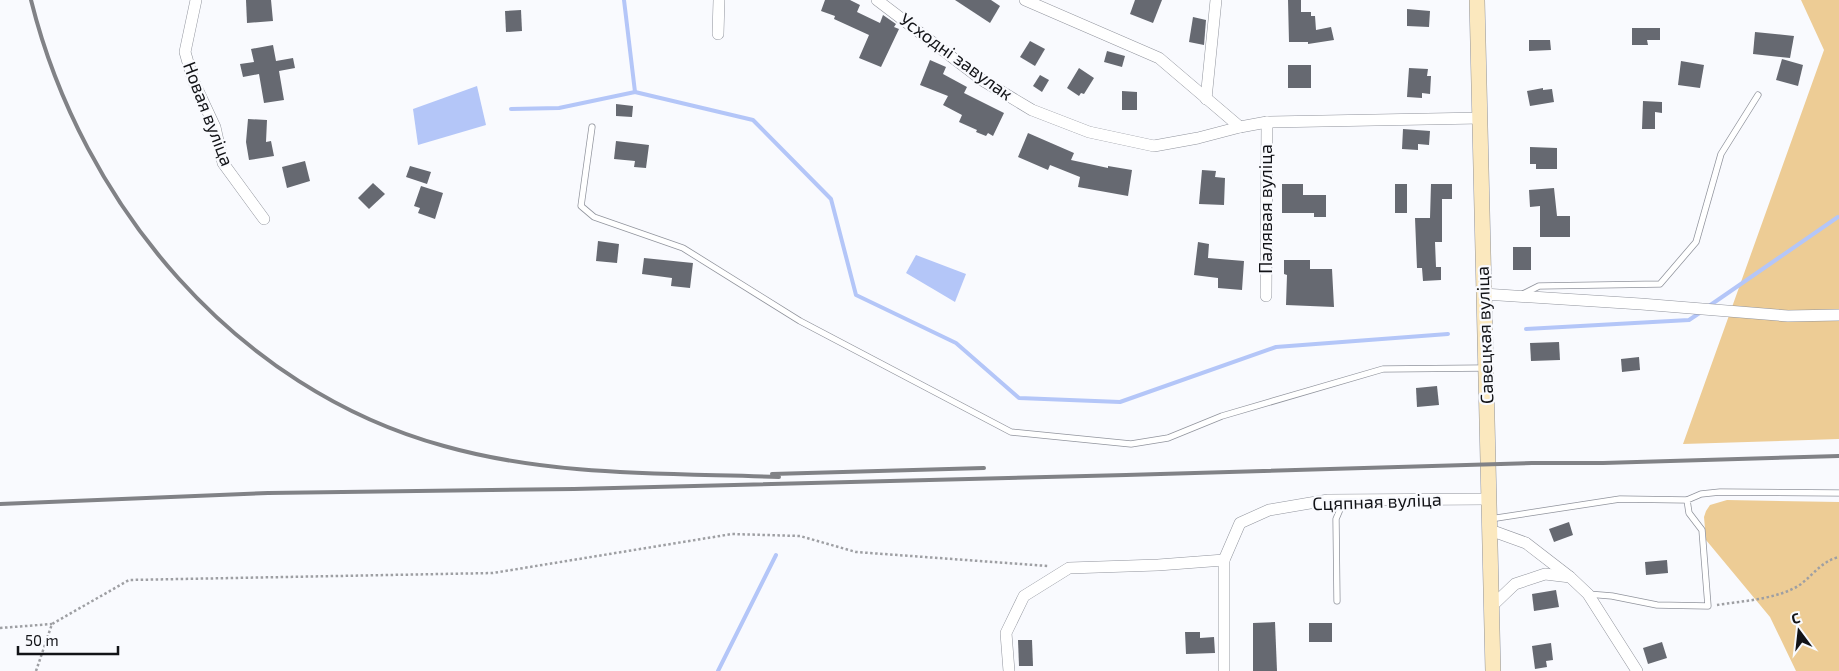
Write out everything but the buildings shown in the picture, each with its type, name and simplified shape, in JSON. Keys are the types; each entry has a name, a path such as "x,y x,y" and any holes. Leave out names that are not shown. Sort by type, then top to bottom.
{"main road":[{"name":"Савецкая вуліца","path":"1477,0 1493,671"}],"street":[{"name":"Новая вуліца","path":"196,0 185,52 192,80 215,126 223,163 264,219"},
{"path":"718,34 719,0"},
{"name":"Усходні завулак","path":"877,0 982,80 1032,110 1089,132 1154,146 1267,122 1480,118"},
{"path":"1025,0 1159,58 1240,127"},
{"path":"1206,99 1216,0"},
{"name":"Палявая вуліца","path":"1266,296 1267,122"},
{"path":"1484,294 1788,316 1839,315"},
{"name":"Сцяпная вуліца","path":"1224,671 1224,560 1240,523 1269,510 1328,500 1490,499"},
{"path":"1490,525 1526,543 1570,577 1588,594 1637,671"},
{"path":"1009,671 1006,633 1024,596 1070,568 1158,565 1224,560"},
{"path":"1492,606 1514,584 1545,574 1570,577"}],"lane":[{"path":"1517,297 1539,286 1660,284 1696,242 1721,154 1758,95"},
{"path":"592,127 581,206 594,217 683,248 800,321 1011,432 1131,444 1168,438 1222,416 1383,369 1487,368"},
{"path":"1490,525 1620,499 1687,500 1702,494 1720,492 1839,493"},
{"path":"1337,601 1336,519 1344,500"},
{"path":"1588,594 1612,596 1657,605 1708,606 1702,530 1689,513 1687,500"}],"path":[{"path":"0,628 52,624 129,580 493,573 732,534 800,536 856,552 1070,568"},
{"path":"1708,606 1769,598 1800,584 1830,559 1839,557"},
{"path":"36,671 52,624"}],"shaded area":[{"path":"1801,0 1839,0 1839,439 1683,444 1824,50"},
{"path":"1727,500 1839,502 1839,671 1796,671 1770,617 1706,540 1704,517 1706,511 1710,505"}],"water":[{"path":"477,86 486,125 418,145 413,109"},
{"path":"916,255 966,274 955,302 906,273"}],"waterway":[{"path":"624,0 635,92"},
{"path":"511,109 559,108 635,92 753,120 831,199 856,295 956,343 1019,398 1120,402 1276,347 1448,334"},
{"path":"1709,306 1838,217"},
{"path":"1526,329 1689,320 1701,312"},
{"path":"718,671 776,555"}],"railway":[{"path":"31,0 55,76 88,148 129,216 179,278 235,334 299,381 369,419 444,446 485,456 527,463 611,472 779,477"},
{"path":"0,504 268,493 574,489 1839,456"},
{"path":"772,474 984,468"}]}
